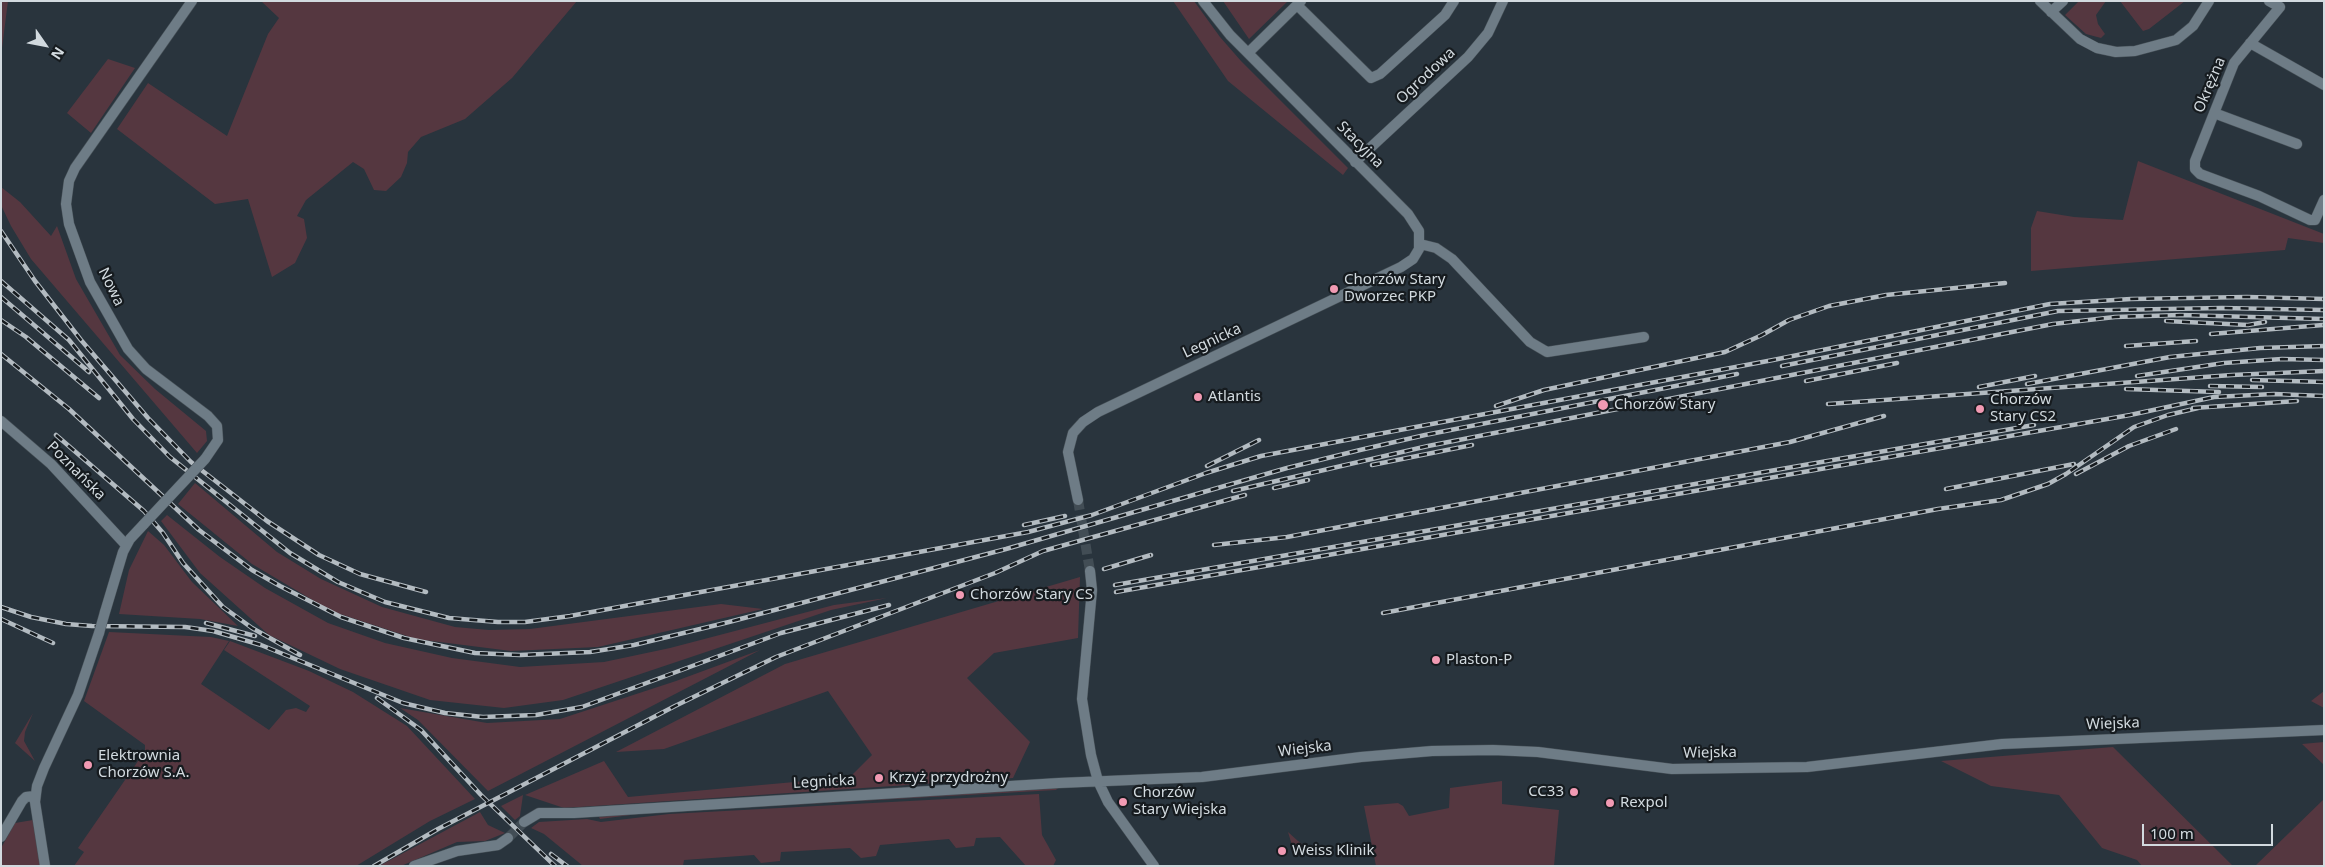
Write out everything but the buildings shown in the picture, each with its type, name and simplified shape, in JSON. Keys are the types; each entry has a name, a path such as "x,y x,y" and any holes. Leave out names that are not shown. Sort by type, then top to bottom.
{"street":[{"name":"Nowa","path":"126,545 205,459 217,444 219,436 217,426 208,416 146,369 131,353 90,282 69,224 66,204 69,182 75,168 192,1"},
{"name":"Stacyjna","path":"1203,1 1214,17 1248,53 1414,221 1419,231 1420,244"},
{"path":"1248,53 1299,3 1371,78 1380,74 1446,15 1454,1"},
{"name":"Ogrodowa","path":"1355,162 1468,57 1488,33 1503,1"},
{"path":"2040,1 2080,39 2110,51 2128,52 2163,45 2182,36 2198,20 2209,1"},
{"path":"2051,12 2063,1"},
{"name":"Okrężna","path":"2269,1 2280,7 2230,71 2195,161 2195,169 2200,174 2259,196 2310,220 2316,220 2324,200"},
{"path":"2250,43 2324,85"},
{"path":"2214,113 2297,144"},
{"path":"1420,244 1436,248 1445,254 1530,342 1547,352 1644,337"},
{"name":"Legnicka","path":"1078,500 1068,452 1073,433 1083,422 1098,412 1401,267 1415,257 1420,244"},
{"name":"Poznańska","path":"1,421 51,464 126,545"},
{"path":"45,866 35,796 44,768 85,678 126,545"},
{"path":"1090,571 1092,590 1082,699 1085,723 1098,781 1109,804 1154,866"},
{"name":"Wiejska","path":"1098,781 1202,777 1361,757 1432,751 1493,750 1538,752 1672,770 1807,767 2002,744 2324,730"},
{"name":"Legnicka","path":"524,822 532,815 539,813 574,813 1098,781"},
{"path":"1,838 22,801 26,797 35,796"},
{"path":"414,866 436,862 466,849 498,845 508,838"}],"shaded area":[{"path":"1,1 8,1 1,56"},
{"path":"261,1 577,1 512,78 465,119 421,137 408,152 407,163 401,177 386,191 374,190 364,169 353,162 306,200 297,216 304,219 307,238 295,263 272,277 248,199 215,204 117,129 148,83 227,136 268,34 279,18"},
{"path":"1173,1 1194,1 1220,37 1241,61 1348,168 1343,175 1228,81"},
{"path":"1223,1 1288,1 1249,39"},
{"path":"2079,1 2106,1 2096,15 2098,24 2105,34 2101,38 2086,34 2065,15"},
{"path":"2120,1 2185,1 2149,29 2143,31"},
{"path":"108,59 135,68 91,133 67,113"},
{"path":"2138,161 2324,234 2324,243 2288,238 2285,250 2031,271 2031,228 2037,211 2074,217 2123,220"},
{"path":"1,187 20,202 51,236 57,226 76,279 120,355 155,389 206,431 207,441 197,453 31,259 1,205"},
{"path":"195,483 277,552 321,579 382,607 455,627 489,630 530,629 721,604 763,609 598,647 511,651 416,639 331,611 252,564 178,504"},
{"path":"167,515 220,557 265,588 328,623 385,643 452,658 520,667 604,662 670,648 834,605 887,598 831,610 563,700 504,708 430,700 340,669 269,635 200,573 161,521"},
{"path":"148,531 164,545 192,582 238,626 200,619 119,614 129,570"},
{"path":"1080,577 1078,638 994,653 967,678 1030,742 1013,778 564,808 525,795 604,761 628,797 850,777 872,755 828,691 664,749 616,752 785,664"},
{"path":"109,632 211,637 229,641 201,684 269,730 286,710 296,708 306,712 310,706 224,650 230,641 309,671 353,692 407,726 475,799 430,821 356,866 74,866 84,852 78,848 145,751 145,745 84,701"},
{"path":"760,650 488,791 418,720 400,708 487,723 560,719 676,681"},
{"path":"2324,691 2324,708 2311,701"},
{"path":"33,713 25,732 24,741 35,761 15,743"},
{"path":"2324,742 2324,765 2302,744"},
{"path":"2113,747 2233,866 2142,866 2137,860 2102,848 2059,795 1991,786 1941,761"},
{"path":"1502,781 1502,804 1559,810 1554,866 1376,866 1364,806 1398,803 1403,806 1409,816 1449,808 1450,788"},
{"path":"1058,788 1056,790 646,813 600,819 598,815"},
{"path":"1039,794 1042,835 1056,860 1053,866 1026,866 1000,837 976,838 974,846 956,848 949,839 880,845 876,856 861,858 850,848 781,852 780,861 761,863 754,855 684,860 683,866 583,866 544,834 531,828 539,822 587,819 601,822 669,814"},
{"path":"523,795 520,816 515,820 501,806"},
{"path":"2324,799 2324,866 2255,866"},
{"path":"480,812 488,825 505,833 485,841 457,842 401,866 379,866"},
{"path":"33,820 41,866 1,866 1,848 15,823"},
{"path":"1288,832 1298,841 1310,850 1294,852"}],"tunnel":[{"path":"1078,500 1090,571"},
{"path":"508,838 524,822"}],"railway":[{"path":"1,231 35,281 81,340 148,418 191,462 267,521 319,555 360,574 426,592"},
{"path":"1,281 69,340 133,419 170,457 290,553 338,582 385,602 449,618 498,622 525,622 570,616 1028,532 1092,515 1206,473 1261,456 1773,360 2050,304 2131,299 2247,297 2324,299"},
{"path":"1496,406 1544,390 1725,352 1789,320 1829,306 1886,295 2005,283"},
{"path":"1,297 89,372"},
{"path":"1782,366 2058,311 2222,308 2324,310"},
{"path":"1233,491 1428,446 2053,324 2115,317 2180,315 2324,319"},
{"path":"1,320 26,337 99,398"},
{"path":"2166,321 2248,325 2265,322"},
{"path":"2211,334 2323,325"},
{"path":"2126,346 2196,341"},
{"path":"2027,384 2170,357 2260,348 2324,346"},
{"path":"1,354 69,409 199,530 252,570 341,617 404,638 475,653 520,655 590,652 634,645 1006,549 1287,468 1360,450 1425,435 1737,374"},
{"path":"2137,376 2224,363 2282,359 2324,360"},
{"path":"1806,381 1897,363"},
{"path":"1828,404 2232,375 2324,371"},
{"path":"1979,387 2035,376"},
{"path":"2252,380 2324,382"},
{"path":"2210,386 2262,387"},
{"path":"2126,389 2219,392"},
{"path":"1116,592 2130,415 2214,397 2274,394 2324,396"},
{"path":"2193,408 2297,401"},
{"path":"1383,613 1938,509 2001,500 2048,484 2066,474 2134,427 2168,415 2198,408"},
{"path":"1214,545 1287,537 1790,442 1884,416"},
{"path":"1115,585 2034,425"},
{"path":"2076,474 2129,446 2176,429"},
{"path":"56,435 144,511 163,533 183,563 223,607 252,628 300,655"},
{"path":"1207,466 1259,440"},
{"path":"1372,465 1472,445"},
{"path":"1946,489 2074,464"},
{"path":"1274,488 1308,480"},
{"path":"374,866 438,829 675,706 776,657 995,573 1043,551 1245,495"},
{"path":"1024,525 1065,516"},
{"path":"1104,569 1151,555"},
{"path":"1,607 31,617 66,624 185,627 213,631 261,645 403,703 445,713 483,717 536,715 582,707 781,633 889,605"},
{"path":"1,619 53,643"},
{"path":"206,623 255,636"},
{"path":"377,698 421,730 481,795 555,866"},
{"path":"551,854 567,866"}],"place":[{"name":"Chorzów Stary Dworzec PKP","path":"1334,289"},
{"name":"Atlantis","path":"1198,397"},
{"name":"Chorzów Stary","path":"1603,405"},
{"name":"Chorzów Stary CS2","path":"1980,409"},
{"name":"Chorzów Stary CS","path":"960,595"},
{"name":"Plaston-P","path":"1436,660"},
{"name":"Elektrownia Chorzów S.A.","path":"88,765"},
{"name":"Krzyż przydrożny","path":"879,778"},
{"name":"CC33","path":"1574,792"},
{"name":"Chorzów Stary Wiejska","path":"1123,802"},
{"name":"Rexpol","path":"1610,803"},
{"name":"Weiss Klinik","path":"1282,851"}]}
